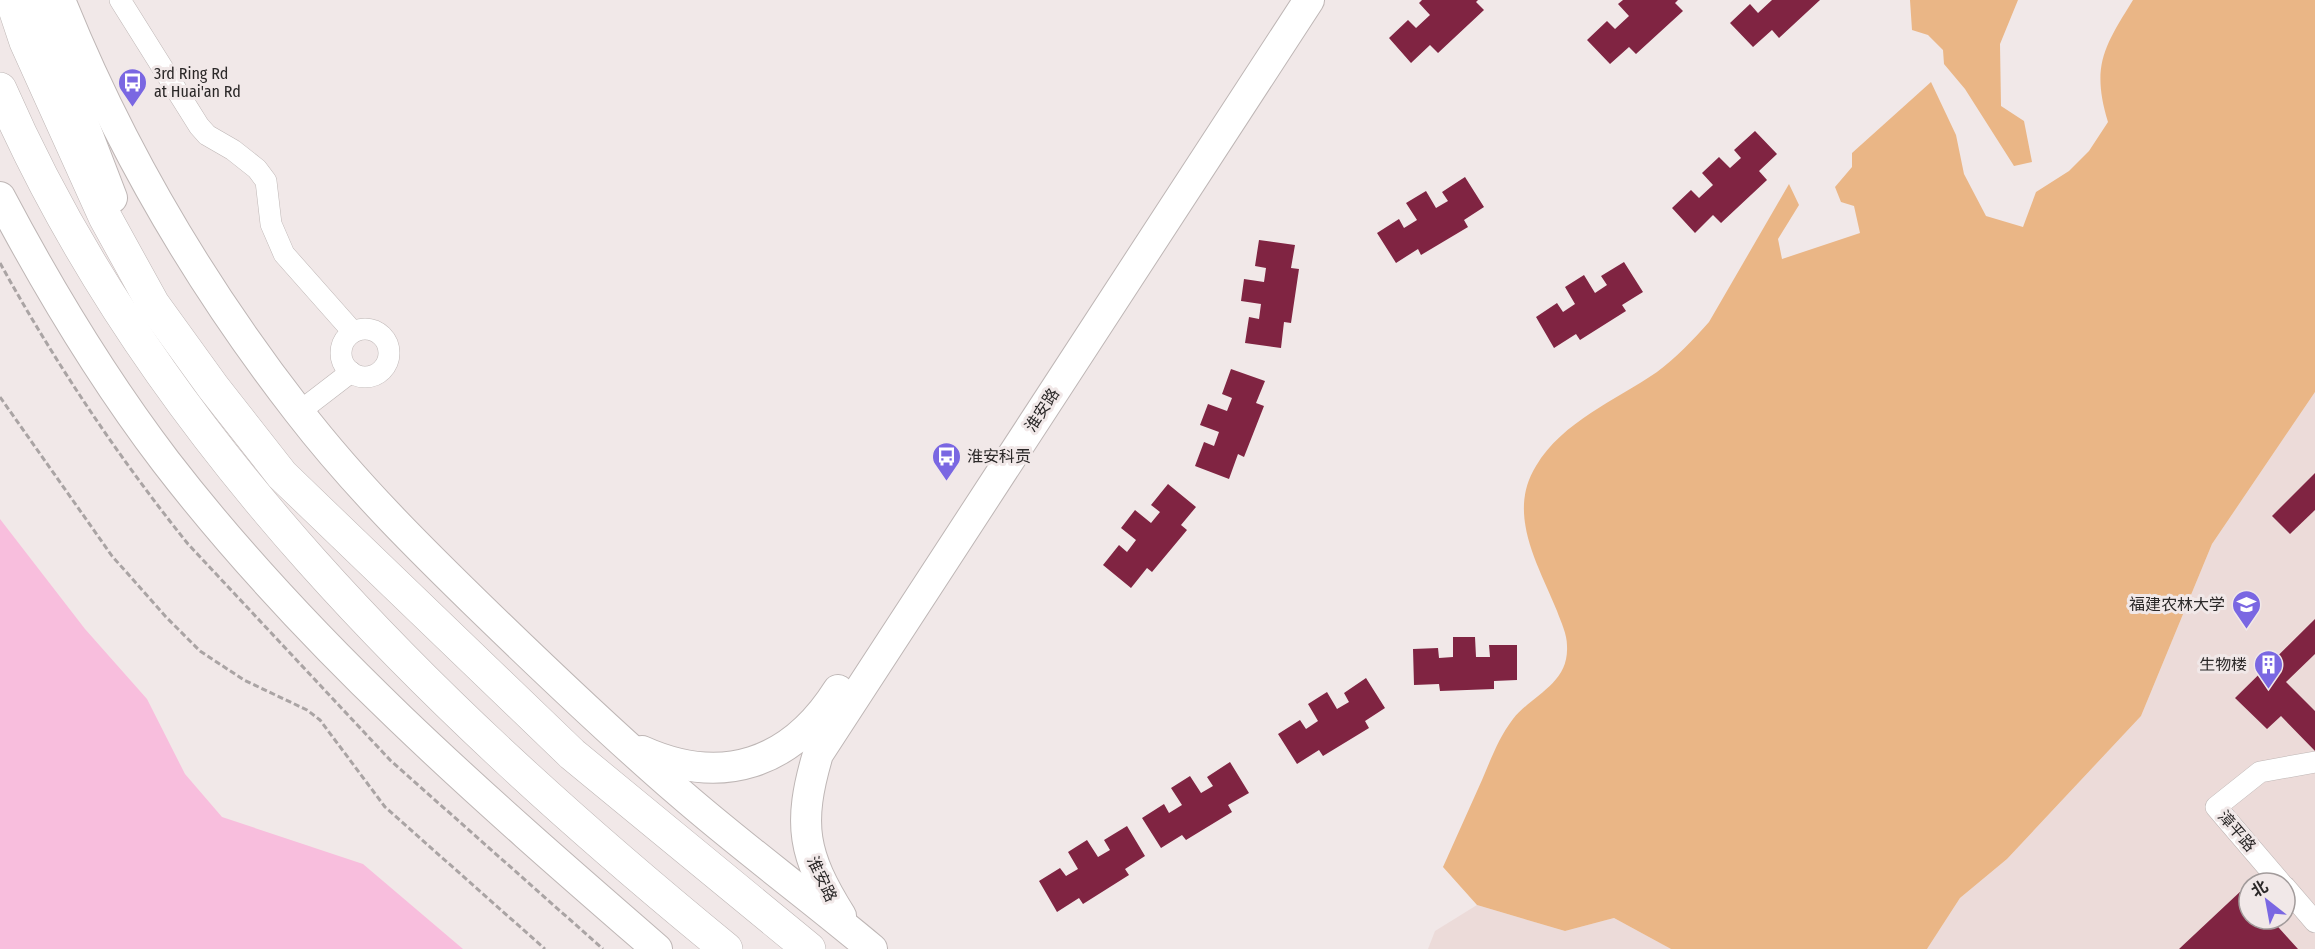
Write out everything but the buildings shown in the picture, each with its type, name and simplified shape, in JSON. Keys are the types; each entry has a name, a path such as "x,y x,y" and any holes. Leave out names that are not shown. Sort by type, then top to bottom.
{"highway":[{"path":"12,0 26,42 105,217 153,304 213,387 282,475 572,754 809,949"},
{"path":"0,89 28,154 60,214"},
{"path":"0,118 20,156 204,433 332,585 416,671 500,751 726,949"}],"main road":[{"path":"36,0 153,304"},
{"path":"60,0 95,83 137,166 226,310 299,412 381,508 436,565 562,687 790,884 872,949"},
{"name":"淮安路","path":"625,743 667,762 706,769 740,767 773,752 814,722 828,706 1285,0"},
{"name":"淮安路","path":"849,929 819,880 806,842 808,795 818,754 1309,0"},
{"path":"0,197 99,363 137,421 194,497 276,590 427,746 657,949"}],"street":[{"path":"120,0 199,126 207,135 246,159 266,181 271,224 284,254 353,332"},
{"path":"368,329 381,335 389,347 389,356 381,370 367,377 351,372 345,366 341,351 343,343 353,332 368,329"},
{"path":"299,412 351,372"},
{"name":"漳平路","path":"2271,871 2216,807 2260,772 2315,762"},
{"path":"2297,901 2315,922"}],"path":[{"path":"0,397 106,548 166,617 209,657 244,680 306,710 320,720 384,807 545,949"}],"shaded area":[{"path":"1910,0 2018,0 2000,44 2001,106 2024,121 2032,162 2014,166 1965,89 1944,64 1943,50 1928,35 1912,30"},
{"path":"2133,0 2315,0 2315,392 2212,544 2141,716 2007,859 1960,898 1927,949 1671,949 1614,918 1565,931 1477,905 1443,867 1504,733 1521,710 1556,679 1566,659 1565,633 1528,540 1525,521 1524,503 1528,484 1547,450 1575,424 1664,367 1703,329 1789,184 1799,205 1778,239 1782,259 1860,233 1854,206 1841,202 1835,187 1852,167 1852,153 1931,82 1956,135 1964,174 1986,216 2023,227 2036,192 2069,171 2089,151 2108,122 2101,86 2103,58 2114,31"},
{"name":"福建农林大学","path":"2315,392 2315,949 1927,949 1960,898 2007,859 2141,716 2212,544"},
{"path":"0,519 85,629 147,699 185,774 222,817 363,864 463,949 0,949"},
{"path":"1477,905 1565,931 1614,918 1671,949 1428,949 1435,931"}],"place":[{"name":"3rd Ring Rd at Huai'an Rd","path":"133,108"},
{"name":"淮安科贡","path":"946,482"},
{"name":"福建农林大学","path":"2246,630"},
{"name":"生物楼","path":"2268,690"}]}
